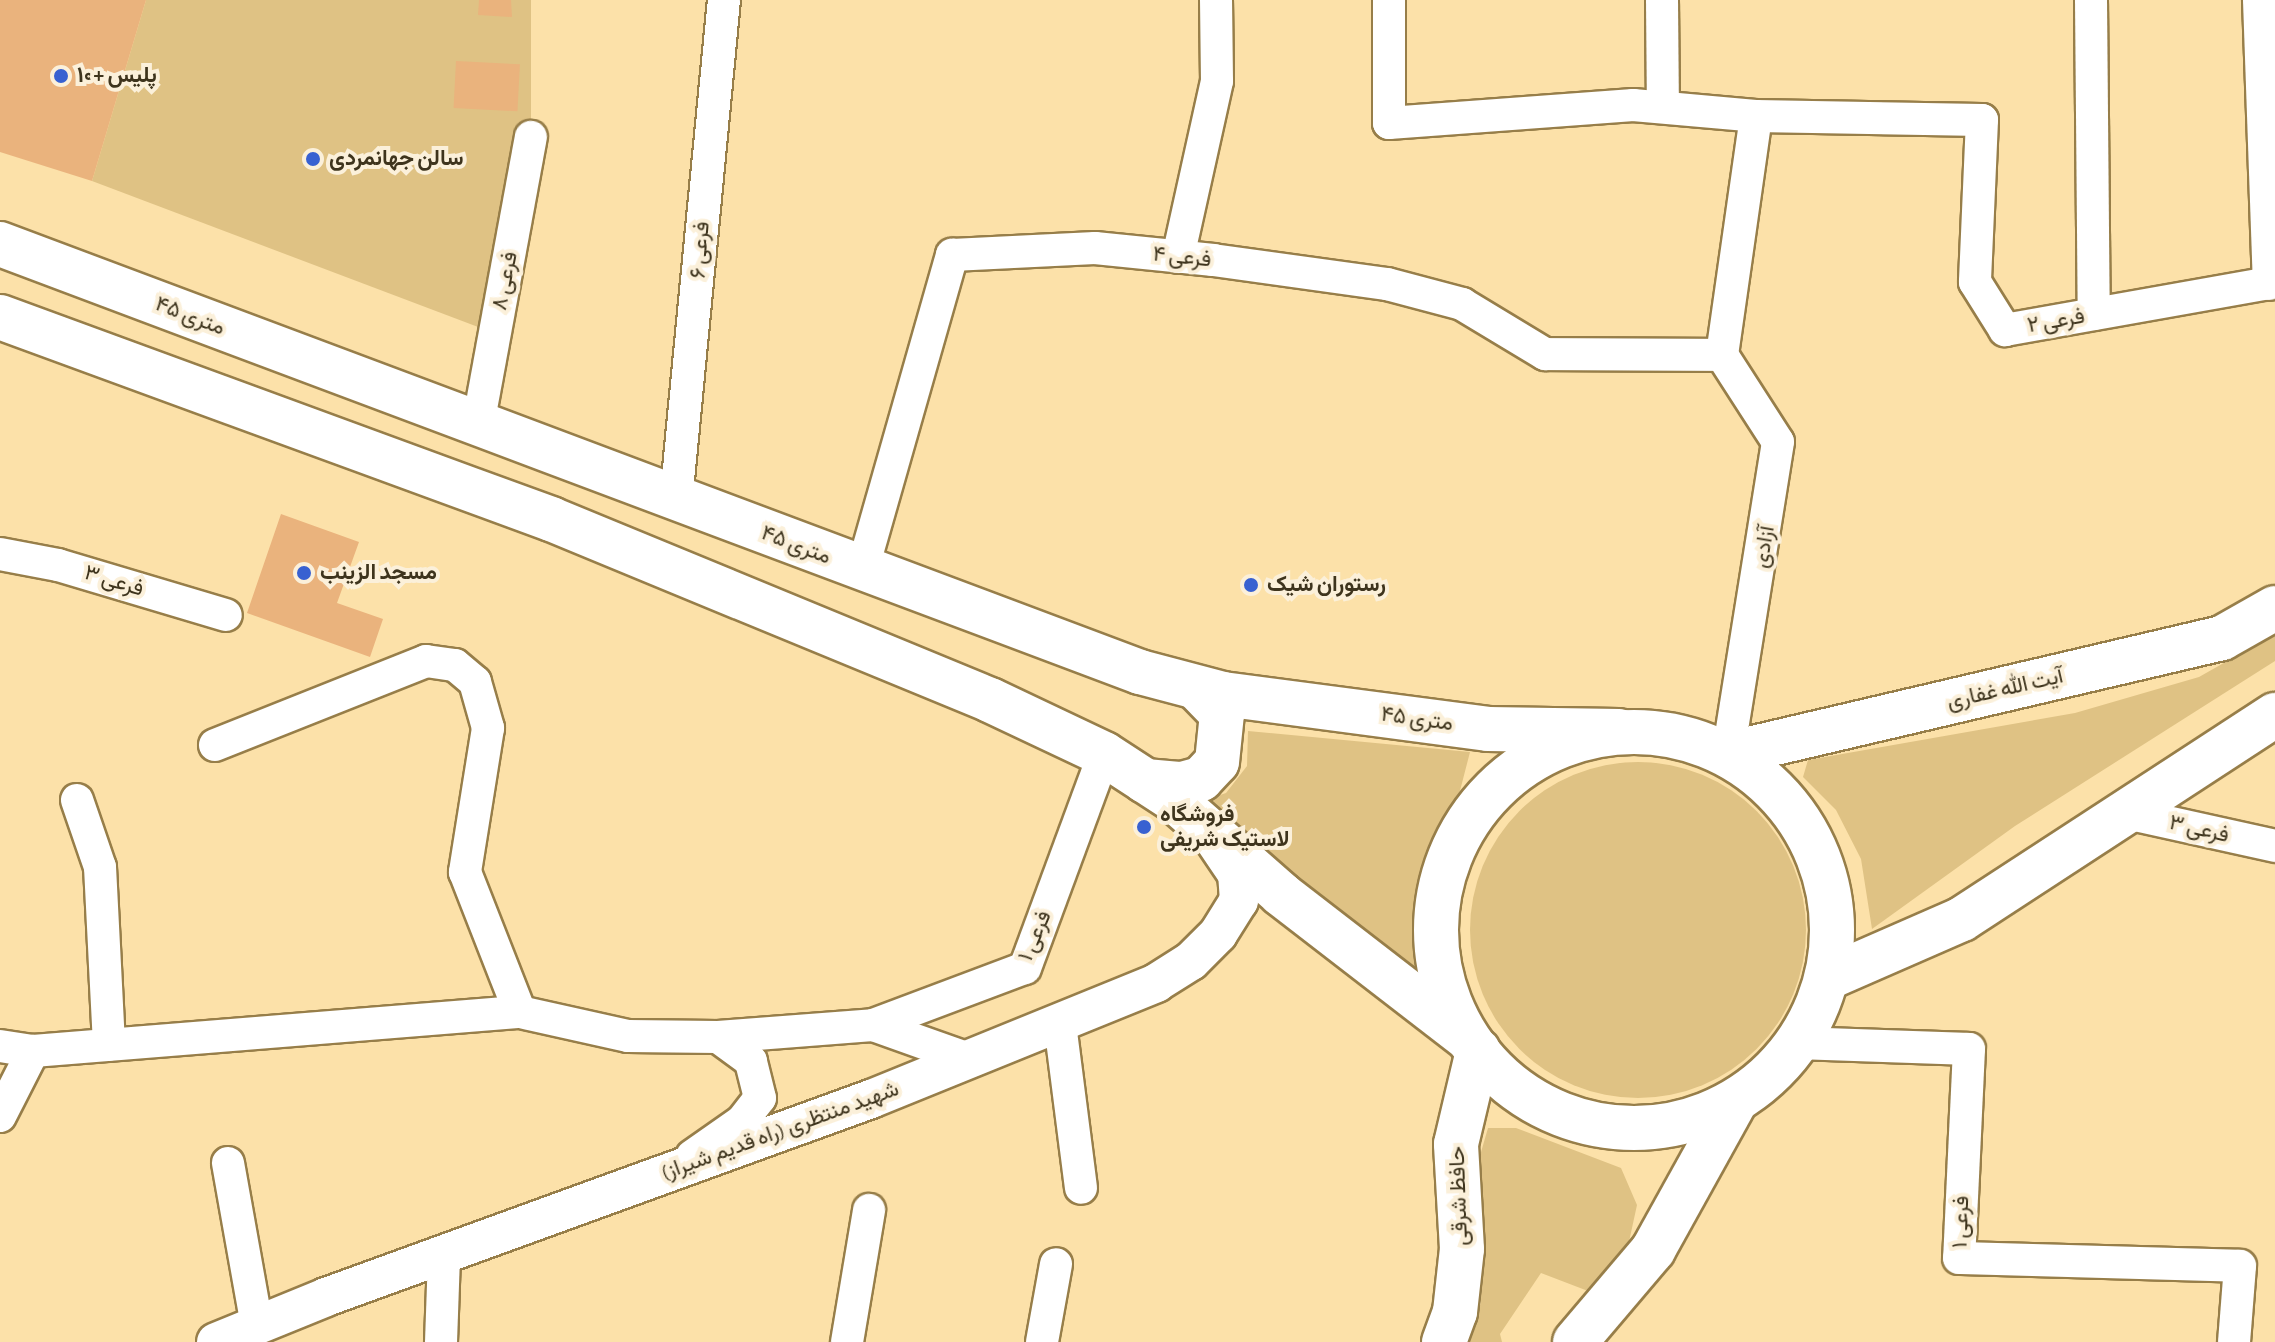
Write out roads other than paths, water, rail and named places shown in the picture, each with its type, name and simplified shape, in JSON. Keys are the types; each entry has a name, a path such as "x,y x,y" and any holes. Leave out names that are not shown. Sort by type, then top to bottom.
{"main road":[{"name":"۴۵ متری","path":"0,244 862,571 1140,672 1197,688 1488,729 1675,734 1728,754 1771,785 1804,826 1824,874 1832,926 1827,978 1798,1043 1770,1076 1735,1102"},
{"path":"0,317 551,519 990,700 1104,754 1145,781 1281,894 1472,1044 1507,1083 1559,1115 1618,1129 1679,1124 1735,1102"},
{"name":"آیت الله غفاری","path":"1728,754 2222,638 2275,608"},
{"path":"1145,781 1182,784 1201,779 1217,762 1222,714 1197,688"},
{"path":"1827,978 1962,919 2275,715"},
{"path":"1472,1044 1440,975 1436,906 1456,841 1496,786 1530,763 1553,748 1619,731"},
{"name":"حافظ شرقی","path":"1444,1342 1455,1312 1462,1249 1456,1144 1472,1044"},
{"path":"1575,1342 1653,1250 1735,1102"}],"street":[{"name":"فرعی ۶","path":"676,500 724,0"},
{"path":"1178,257 1217,81 1216,0"},
{"path":"1389,0 1389,123 1663,105 1756,116 1722,355"},
{"path":"1662,0 1663,105"},
{"path":"2091,0 2094,314"},
{"path":"2259,0 2272,283"},
{"name":"فرعی ۲","path":"1756,116 1982,120 1975,282 2005,330 2272,283"},
{"name":"فرعی ۸","path":"478,425 531,137"},
{"name":"فرعی ۴","path":"862,571 952,255 1095,248 1387,284 1462,304 1545,354 1722,355"},
{"name":"آزادی","path":"1722,355 1778,442 1728,754"},
{"name":"فرعی ۳","path":"0,554 58,565 226,615"},
{"path":"215,745 426,661 455,665 475,682 488,728 465,872 520,1012"},
{"name":"فرعی ۱","path":"873,1025 1025,968 1104,754"},
{"path":"77,800 100,867 109,1045"},
{"name":"فرعی ۳","path":"2122,812 2275,846"},
{"name":"شهید منتظری (راه قدیم شیراز)","path":"216,1342 969,1059 1156,983 1191,961 1218,934 1239,901 1237,874 1208,831"},
{"path":"0,1046 33,1051 520,1012 628,1036 718,1037 873,1025 969,1059"},
{"path":"1060,1024 1081,1188"},
{"path":"670,1172 742,1121 760,1098 751,1061 718,1037"},
{"name":"فرعی ۱","path":"1798,1043 1969,1049 1959,1258 2240,1266 2234,1342"},
{"path":"0,1116 33,1051"},
{"path":"228,1163 257,1325"},
{"path":"847,1342 869,1210"},
{"path":"441,1342 444,1254"},
{"path":"1042,1342 1056,1264"}],"place":[{"name":"پلیس +۱۰","path":"61,76"},
{"name":"سالن جهانمردی","path":"313,159"},
{"name":"مسجد الزینب","path":"304,573"},
{"name":"رستوران شیک","path":"1251,585"},
{"name":"فروشگاه لاستیک شریفی","path":"1144,827"}]}
